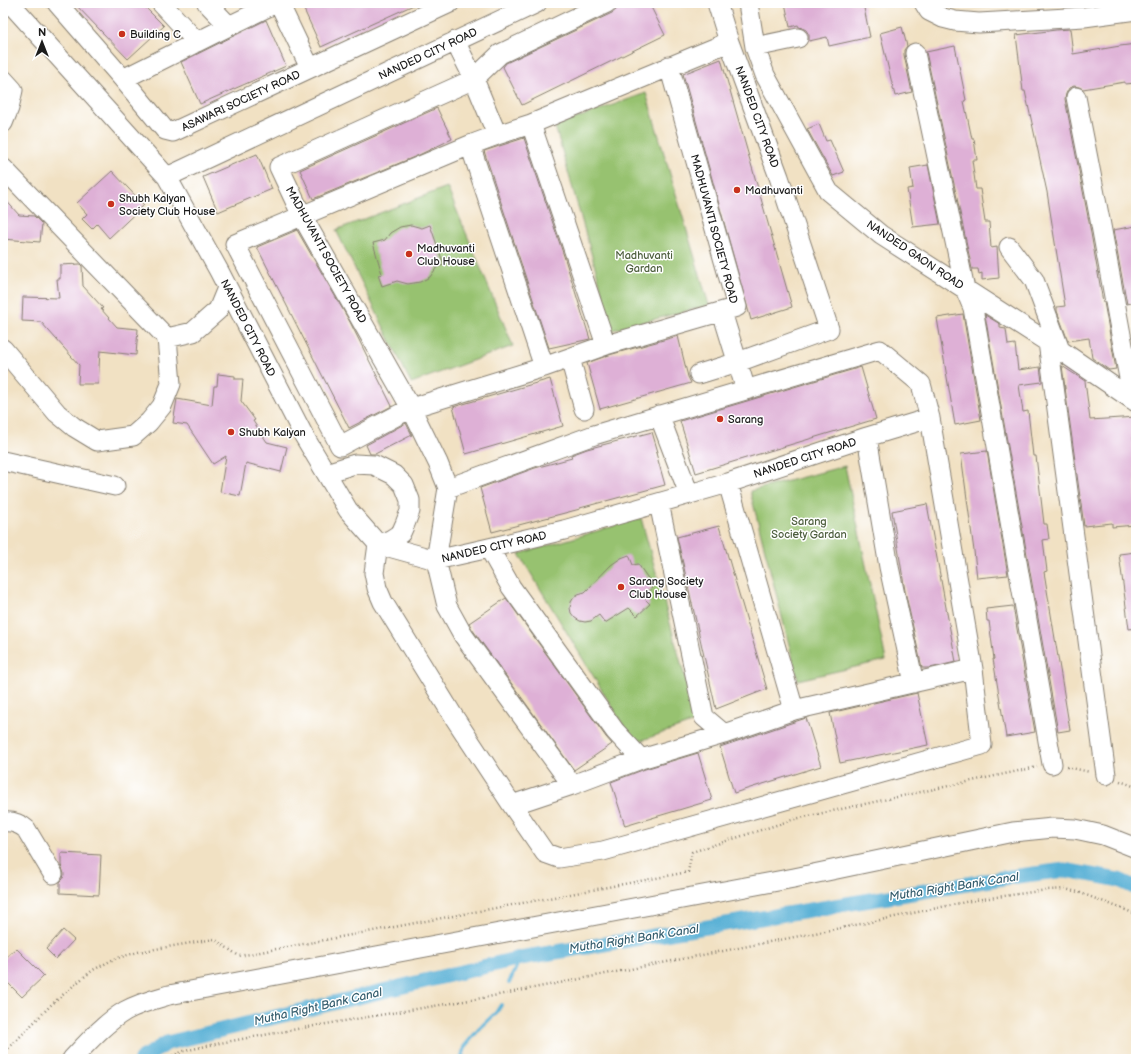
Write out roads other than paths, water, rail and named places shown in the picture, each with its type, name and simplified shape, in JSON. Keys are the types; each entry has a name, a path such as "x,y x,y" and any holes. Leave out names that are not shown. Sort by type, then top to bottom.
{"street":[{"name":"NANDED CITY ROAD","path":"10,3 167,177 304,436 348,510 378,544 436,560 489,548 564,530 728,483 867,437 930,418"},
{"name":"ASAWARI SOCIETY ROAD","path":"57,3 124,78 165,130 173,132 310,68 423,9 450,3"},
{"path":"161,3 197,42"},
{"path":"207,3 229,26"},
{"name":"ASAWARI SOCIETY ROAD","path":"124,78 278,3 310,68"},
{"name":"NANDED CITY ROAD","path":"167,177 537,3"},
{"path":"474,79 500,54 607,3"},
{"name":"NANDED CITY ROAD","path":"717,3 729,42 779,177 829,329 738,362"},
{"name":"NANDED GAON ROAD","path":"748,3 755,47 765,76 829,192 881,235 1054,346 1134,401"},
{"path":"924,3 928,11 943,18 955,21 979,23 1084,17 1136,10"},
{"path":"755,47 798,38"},
{"path":"455,41 474,79 497,135"},
{"path":"572,785 463,635 447,606 436,560 448,488 438,463 411,408 340,446 235,244 470,145 531,124 729,42"},
{"path":"915,53 965,289 973,308 1052,764"},
{"name":"MADHUVANTI SOCIETY ROAD","path":"474,79 279,167 302,216 411,408 544,367 606,345 737,307 669,66"},
{"path":"3,79 13,90 9,108 3,123"},
{"path":"1076,97 1134,401"},
{"path":"531,124 606,345"},
{"path":"470,145 544,367"},
{"path":"3,168 167,338 171,384 162,406 150,422 133,436 97,441 74,427 57,413 3,349"},
{"path":"1009,247 1034,280 1054,346 1106,775"},
{"path":"167,338 193,332 218,310 227,288"},
{"path":"722,312 746,390"},
{"path":"326,473 355,464 374,465 394,475 404,485 410,500 410,511 401,533 390,540 378,544 374,573 377,588 383,602 452,714 545,854 559,858 603,851 982,745 972,669 930,418 921,384 880,350 594,435 448,488"},
{"path":"570,358 584,409"},
{"path":"699,374 738,362"},
{"path":"659,415 689,494"},
{"path":"867,437 889,567 914,683"},
{"path":"3,461 115,486"},
{"path":"728,483 794,710"},
{"path":"658,503 704,717 724,734"},
{"path":"489,548 511,587 610,725 641,759"},
{"path":"512,805 572,785 641,759 724,734 794,710 972,669"},
{"path":"3,822 20,824 26,829 53,874"},
{"path":"72,1059 104,1027 125,1011 141,1003 184,992 794,878 1013,832 1053,828 1075,828 1103,835 1136,848"}],"waterway":[{"name":"Mutha Right Bank Canal","path":"141,1059 167,1043 520,958 1003,878 1065,870 1119,880 1136,888"},
{"path":"509,983 520,958"},
{"path":"462,1059 464,1047 481,1027 496,1013 501,1005"}],"place":[{"name":"Building C","path":"122,34"},
{"name":"Madhuvanti","path":"737,190"},
{"name":"Shubh Kalyan Society Club House","path":"111,204"},
{"name":"Madhuvanti Club House","path":"409,254"},
{"name":"Sarang","path":"720,419"},
{"name":"Shubh Kalyan","path":"231,432"},
{"name":"Sarang Society Club House","path":"621,587"}],"park label":[{"name":"Madhuvanti Gardan","path":"644,261"},
{"name":"Sarang Society Gardan","path":"809,527"}]}
